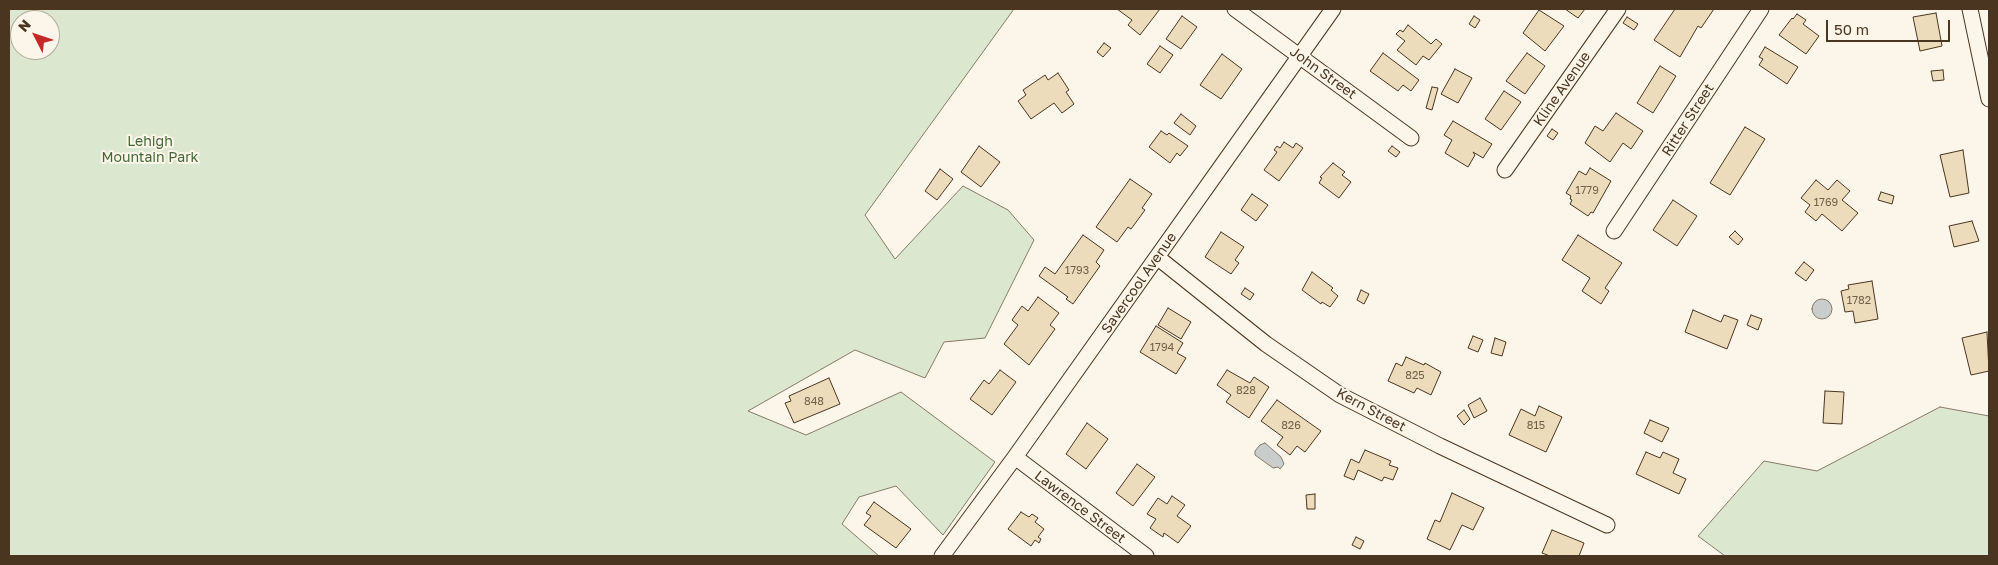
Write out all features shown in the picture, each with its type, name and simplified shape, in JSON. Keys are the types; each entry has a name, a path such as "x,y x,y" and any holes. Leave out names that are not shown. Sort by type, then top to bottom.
{"street":[{"name":"John Street","path":"1236,9 1411,138"},
{"name":"Savercool Avenue","path":"942,556 1015,457 1333,9"},
{"name":"Kline Avenue","path":"1505,170 1618,9"},
{"name":"Ritter Street","path":"1614,231 1761,9"},
{"path":"1970,9 1989,99"},
{"name":"Kern Street","path":"1157,257 1266,344 1340,395 1447,449 1607,525"},
{"name":"Lawrence Street","path":"1015,457 1146,556"}],"green space":[{"name":"Lehigh Mountain Park","path":"9,9 1014,9 865,215 895,259 963,186 1008,210 1034,240 985,338 944,342 925,378 855,350 748,411 806,435 901,392 995,462 943,535 896,486 859,497 842,524 879,556 9,556"},
{"path":"1940,407 1989,416 1989,556 1725,556 1698,536 1764,461 1817,471"}],"shaded area":[{"path":"1822,299 1829,302 1832,309 1829,316 1822,319 1815,316 1812,309 1815,302"},
{"path":"1265,443 1281,457 1284,464 1280,469 1278,467 1273,468 1255,455 1255,451 1260,445"}],"building":[{"path":"1117,9 1160,9 1140,35 1128,25 1132,20"},
{"path":"1565,9 1585,9 1578,18"},
{"path":"1675,9 1714,9 1701,28 1698,26 1680,57 1654,40"},
{"path":"1539,10 1564,26 1545,51 1523,33"},
{"path":"1936,13 1942,46 1920,51 1913,17"},
{"path":"1797,14 1806,20 1803,24 1819,36 1806,54 1779,35"},
{"path":"1182,16 1197,27 1181,49 1166,39"},
{"path":"1474,16 1480,20 1475,28 1469,24"},
{"path":"1627,17 1638,24 1634,30 1623,23"},
{"path":"1408,25 1431,44 1436,39 1442,44 1429,60 1423,56 1416,65 1397,50 1405,41 1396,34 1400,30 1403,32"},
{"path":"1104,43 1111,48 1103,57 1097,52"},
{"path":"1160,46 1173,55 1160,73 1147,64"},
{"path":"1765,47 1798,67 1787,84 1759,65 1763,59 1759,57"},
{"path":"1383,53 1419,80 1411,91 1403,85 1398,91 1370,71"},
{"path":"1527,53 1545,66 1525,94 1506,81"},
{"path":"1222,54 1242,69 1221,99 1200,85"},
{"path":"1660,66 1676,76 1653,113 1637,103"},
{"path":"1455,69 1472,78 1458,103 1441,94"},
{"path":"1943,70 1944,80 1933,81 1931,71"},
{"path":"1058,73 1069,90 1066,92 1074,104 1062,113 1054,103 1031,119 1018,101 1026,95 1023,90 1045,75 1048,80"},
{"path":"1432,87 1438,88 1432,110 1426,108"},
{"path":"1504,91 1521,102 1501,130 1485,119"},
{"path":"1616,113 1643,131 1631,149 1623,143 1610,162 1585,143 1595,126 1603,131"},
{"path":"1181,114 1196,126 1190,135 1174,123"},
{"path":"1453,121 1492,144 1483,158 1473,152 1475,155 1468,167 1445,153 1452,140 1444,135"},
{"path":"1745,127 1765,139 1730,195 1710,183"},
{"path":"1552,129 1558,133 1553,140 1547,136"},
{"path":"1161,131 1167,135 1169,133 1188,146 1180,156 1177,153 1170,163 1149,147"},
{"path":"1284,142 1293,148 1296,143 1303,148 1279,181 1264,170 1277,152 1274,150 1277,146 1280,148"},
{"path":"979,146 1000,162 981,187 961,172"},
{"path":"1392,146 1400,152 1396,157 1388,151"},
{"path":"1963,150 1969,193 1950,197 1940,155"},
{"path":"1333,163 1345,172 1342,175 1351,182 1339,198 1319,183 1322,178 1320,177"},
{"path":"1590,168 1611,181 1593,213 1591,212 1588,216 1570,204 1571,196 1566,193 1579,171 1586,175"},
{"path":"940,169 953,179 937,200 925,191"},
{"path":"1130,179 1152,194 1142,208 1145,210 1131,229 1128,227 1117,242 1096,227"},
{"path":"1816,180 1828,190 1837,180 1850,191 1842,200 1858,213 1842,231 1822,214 1816,221 1805,212 1810,205 1801,198"},
{"path":"1881,192 1894,196 1892,204 1878,200"},
{"path":"1252,194 1268,205 1256,221 1241,210"},
{"path":"1673,200 1697,216 1677,246 1653,230"},
{"path":"1972,221 1979,241 1954,247 1949,226"},
{"path":"1735,231 1743,239 1738,245 1729,237"},
{"path":"1221,232 1244,247 1235,260 1239,263 1231,274 1205,257"},
{"path":"1083,235 1104,250 1096,262 1100,266 1073,304 1066,299 1068,297 1039,276 1045,267 1055,274"},
{"path":"1578,235 1622,263 1605,288 1609,291 1601,304 1582,291 1590,278 1562,260"},
{"path":"1804,262 1814,270 1806,281 1795,273"},
{"path":"1312,272 1333,288 1331,290 1338,296 1330,307 1322,302 1321,304 1302,290"},
{"path":"1872,281 1878,319 1855,323 1853,311 1845,312 1841,291 1849,289 1848,285"},
{"path":"1245,288 1254,294 1250,300 1241,294"},
{"path":"1361,290 1369,294 1364,304 1357,300"},
{"path":"1038,297 1059,313 1050,325 1055,329 1029,365 1004,344 1018,325 1012,320 1022,306 1028,311"},
{"path":"1168,308 1191,322 1181,339 1158,325"},
{"path":"1693,310 1721,322 1724,315 1738,320 1727,349 1685,332"},
{"path":"1751,315 1762,319 1758,330 1747,325"},
{"path":"1156,326 1183,343 1177,353 1186,358 1176,374 1140,352"},
{"path":"1987,332 1989,371 1971,375 1962,338"},
{"path":"1473,336 1483,340 1478,352 1468,348"},
{"path":"1495,338 1506,342 1502,356 1491,353"},
{"path":"1406,357 1424,365 1425,363 1441,372 1431,395 1417,388 1414,393 1388,381 1396,363 1402,366"},
{"path":"1000,370 1016,382 992,415 970,399 984,380 989,384"},
{"path":"1227,370 1250,383 1254,377 1269,387 1249,418 1226,402 1231,395 1217,385"},
{"path":"829,378 840,404 794,423 785,403 791,401 789,396"},
{"path":"1825,391 1844,392 1842,424 1823,423"},
{"path":"1480,398 1487,411 1474,418 1468,405"},
{"path":"1277,400 1321,431 1305,452 1297,446 1290,455 1277,445 1283,437 1261,421"},
{"path":"1539,406 1562,417 1546,452 1509,435 1521,409 1535,416"},
{"path":"1464,410 1470,419 1464,425 1457,416"},
{"path":"1650,420 1669,428 1662,442 1644,433"},
{"path":"1087,423 1108,439 1086,469 1066,454"},
{"path":"1365,450 1391,461 1389,465 1398,468 1393,480 1384,477 1382,481 1358,470 1354,480 1344,476 1351,459 1359,463"},
{"path":"1646,452 1660,458 1663,452 1679,459 1673,473 1686,479 1679,494 1636,474"},
{"path":"1137,464 1155,477 1133,506 1116,493"},
{"path":"1452,493 1484,508 1473,530 1462,525 1450,550 1427,539 1435,520 1440,522"},
{"path":"1315,494 1315,509 1307,509 1306,495"},
{"path":"1172,496 1185,505 1177,516 1191,526 1178,543 1164,533 1163,537 1150,528 1156,519 1147,514 1158,498 1167,504"},
{"path":"874,502 911,529 896,548 864,525 871,516 866,513"},
{"path":"1021,512 1029,517 1032,514 1038,518 1035,522 1044,529 1038,537 1041,539 1039,543 1035,540 1031,546 1008,529"},
{"path":"1552,530 1584,543 1579,556 1550,556 1542,553"},
{"path":"1356,537 1364,541 1360,549 1352,545"}]}
